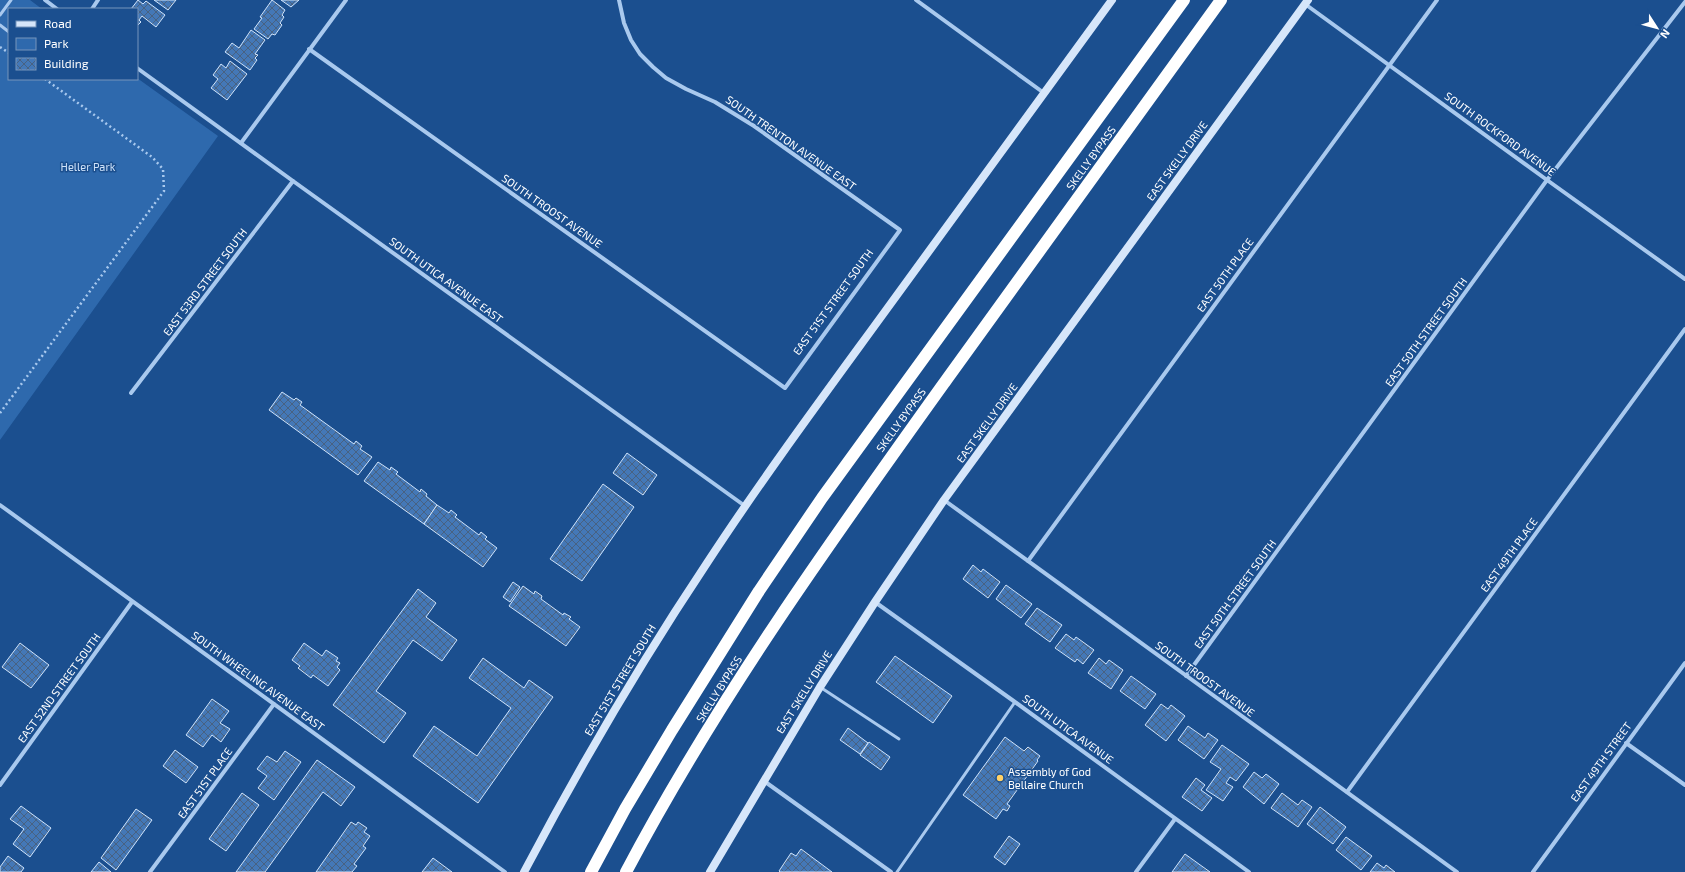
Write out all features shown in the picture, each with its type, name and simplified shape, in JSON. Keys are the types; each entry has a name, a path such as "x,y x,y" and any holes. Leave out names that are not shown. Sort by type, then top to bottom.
{"highway":[{"name":"SKELLY BYPASS","path":"591,872 625,809 672,730 776,566 822,498 1184,0"},
{"name":"SKELLY BYPASS","path":"626,872 700,744 780,616 830,543 1221,0"},
{"path":"1199,30 1229,0"}],"main road":[{"path":"745,506 1112,0"},
{"name":"EAST SKELLY DRIVE","path":"710,872 763,780 820,687 944,500 1307,2"},
{"name":"EAST 51ST STREET SOUTH","path":"524,872 586,760 639,669 706,563 745,506"}],"street":[{"path":"45,0 56,8"},
{"path":"241,143 346,0"},
{"name":"SOUTH TRENTON AVENUE EAST","path":"619,0 624,23 631,40 640,54 662,74 686,89 715,102 754,126 900,230"},
{"path":"916,0 1044,92"},
{"name":"EAST 50TH PLACE","path":"1028,561 1436,0"},
{"name":"SOUTH ROCKFORD AVENUE","path":"1307,2 1547,180 1685,278"},
{"name":"EAST 50TH STREET SOUTH","path":"1186,676 1547,180 1685,2"},
{"name":"SOUTH TROOST AVENUE","path":"309,49 785,388"},
{"name":"SOUTH UTICA AVENUE EAST","path":"138,69 745,506"},
{"name":"EAST 53RD STREET SOUTH","path":"131,393 293,181"},
{"name":"EAST 51ST STREET SOUTH","path":"785,388 900,230"},
{"name":"EAST 49TH PLACE","path":"1347,792 1685,329"},
{"name":"SOUTH TROOST AVENUE","path":"944,500 1457,872"},
{"name":"SOUTH WHEELING AVENUE EAST","path":"0,505 505,872"},
{"name":"EAST 52ND STREET SOUTH","path":"0,785 132,602"},
{"name":"SOUTH UTICA AVENUE","path":"875,602 1249,872"},
{"name":"EAST 49TH STREET","path":"1532,872 1685,663"},
{"name":"EAST 51ST PLACE","path":"150,872 274,704"},
{"path":"1626,743 1685,786"},
{"path":"763,780 891,872"},
{"path":"1136,872 1175,819"}],"lane":[{"path":"0,15 11,0"},
{"path":"0,25 8,31"},
{"path":"820,687 899,739"},
{"path":"897,872 1015,702"}],"path":[{"path":"0,46 8,52"},
{"path":"0,413 164,192 163,169 152,157 46,80"}],"green space":[{"name":"Heller Park","path":"0,0 30,0 41,8 8,8 8,80 138,80 138,79 218,136 0,440"}],"building":[{"path":"138,0 143,4 146,1 165,15 156,27 142,16 139,20 141,22 138,25 138,8 132,8"},
{"path":"154,0 176,0 168,10"},
{"path":"272,0 285,10 282,15 284,17 280,23 282,25 275,35 272,34 268,39 254,29 262,18 260,17"},
{"path":"281,0 299,0 291,7"},
{"path":"251,30 265,40 255,54 258,55 255,58 257,60 250,70 225,52 232,43 239,48"},
{"path":"230,61 247,74 227,100 211,88 218,79 213,75 221,64 226,68"},
{"path":"282,392 294,400 296,398 302,402 300,405 354,444 356,441 362,446 360,449 372,457 358,475 269,410"},
{"path":"627,453 657,475 643,495 613,473"},
{"path":"378,462 390,470 391,467 398,472 396,474 420,492 421,489 427,494 426,496 437,505 424,524 364,481"},
{"path":"603,484 634,507 582,581 550,559"},
{"path":"437,505 449,513 451,510 457,515 455,517 479,535 481,532 487,537 485,539 497,548 483,567 424,524"},
{"path":"973,565 981,572 983,569 1000,582 988,598 963,579"},
{"path":"513,582 520,587 510,602 503,597"},
{"path":"1006,585 1032,604 1021,618 996,599"},
{"path":"523,586 534,594 535,591 542,596 541,599 563,615 564,613 571,617 569,619 580,627 566,646 509,606"},
{"path":"418,589 436,603 426,617 457,640 442,661 413,640 376,691 406,713 384,743 333,705"},
{"path":"1037,608 1062,625 1050,642 1025,624"},
{"path":"1066,634 1074,640 1076,637 1094,650 1083,664 1077,659 1075,662 1055,648"},
{"path":"20,643 49,665 31,688 2,667"},
{"path":"304,643 322,656 326,650 338,658 336,661 340,663 337,667 340,670 328,686 313,675 311,678 298,668 300,666 292,660"},
{"path":"895,656 952,696 933,723 876,682"},
{"path":"483,658 524,688 529,680 553,697 478,803 413,756 434,726 477,756 511,708 469,678"},
{"path":"1099,658 1106,664 1109,660 1123,670 1111,689 1088,673"},
{"path":"1131,676 1156,694 1145,709 1120,691"},
{"path":"212,699 229,711 220,723 230,729 221,742 212,735 203,747 186,735"},
{"path":"1161,704 1168,709 1171,705 1185,716 1166,741 1145,725"},
{"path":"1188,726 1205,738 1208,733 1218,740 1204,759 1178,740"},
{"path":"848,728 868,743 860,754 840,740"},
{"name":"Assembly of God Bellaire Church","path":"1005,737 1024,751 1028,747 1040,756 1007,804 1010,806 1007,811 1003,809 996,819 963,795"},
{"path":"869,742 890,757 881,770 860,755"},
{"path":"1222,745 1249,764 1236,781 1230,777 1226,783 1233,787 1223,801 1206,790 1221,769 1210,762"},
{"path":"175,750 198,767 186,783 163,766"},
{"path":"285,751 301,762 274,800 258,788 267,776 257,769 267,756 277,762"},
{"path":"317,760 355,787 341,806 323,792 265,872 236,872"},
{"path":"1254,772 1262,778 1266,774 1279,784 1264,804 1243,787"},
{"path":"1196,778 1205,785 1201,790 1212,798 1202,811 1182,797"},
{"path":"242,793 259,805 226,851 209,839"},
{"path":"1282,793 1298,805 1302,800 1312,807 1298,827 1271,808"},
{"path":"21,806 51,828 30,857 13,844 24,829 10,819"},
{"path":"1320,807 1346,827 1333,844 1307,824"},
{"path":"136,809 152,820 116,870 101,858"},
{"path":"351,822 356,825 358,822 367,828 364,832 370,836 363,846 366,848 354,864 357,866 352,872 316,872"},
{"path":"1009,836 1020,844 1005,865 994,857"},
{"path":"1346,837 1372,856 1361,870 1336,850"},
{"path":"801,849 832,872 780,872 779,871 791,853 796,856"},
{"path":"1185,854 1210,872 1172,872"},
{"path":"8,856 24,868 21,872 0,872 0,867"},
{"path":"433,858 452,872 422,872"},
{"path":"99,862 111,872 91,872"},
{"path":"1377,863 1384,868 1386,865 1395,872 1370,872"}],"place":[{"name":"Assembly of God Bellaire Church","path":"1000,778"}]}
